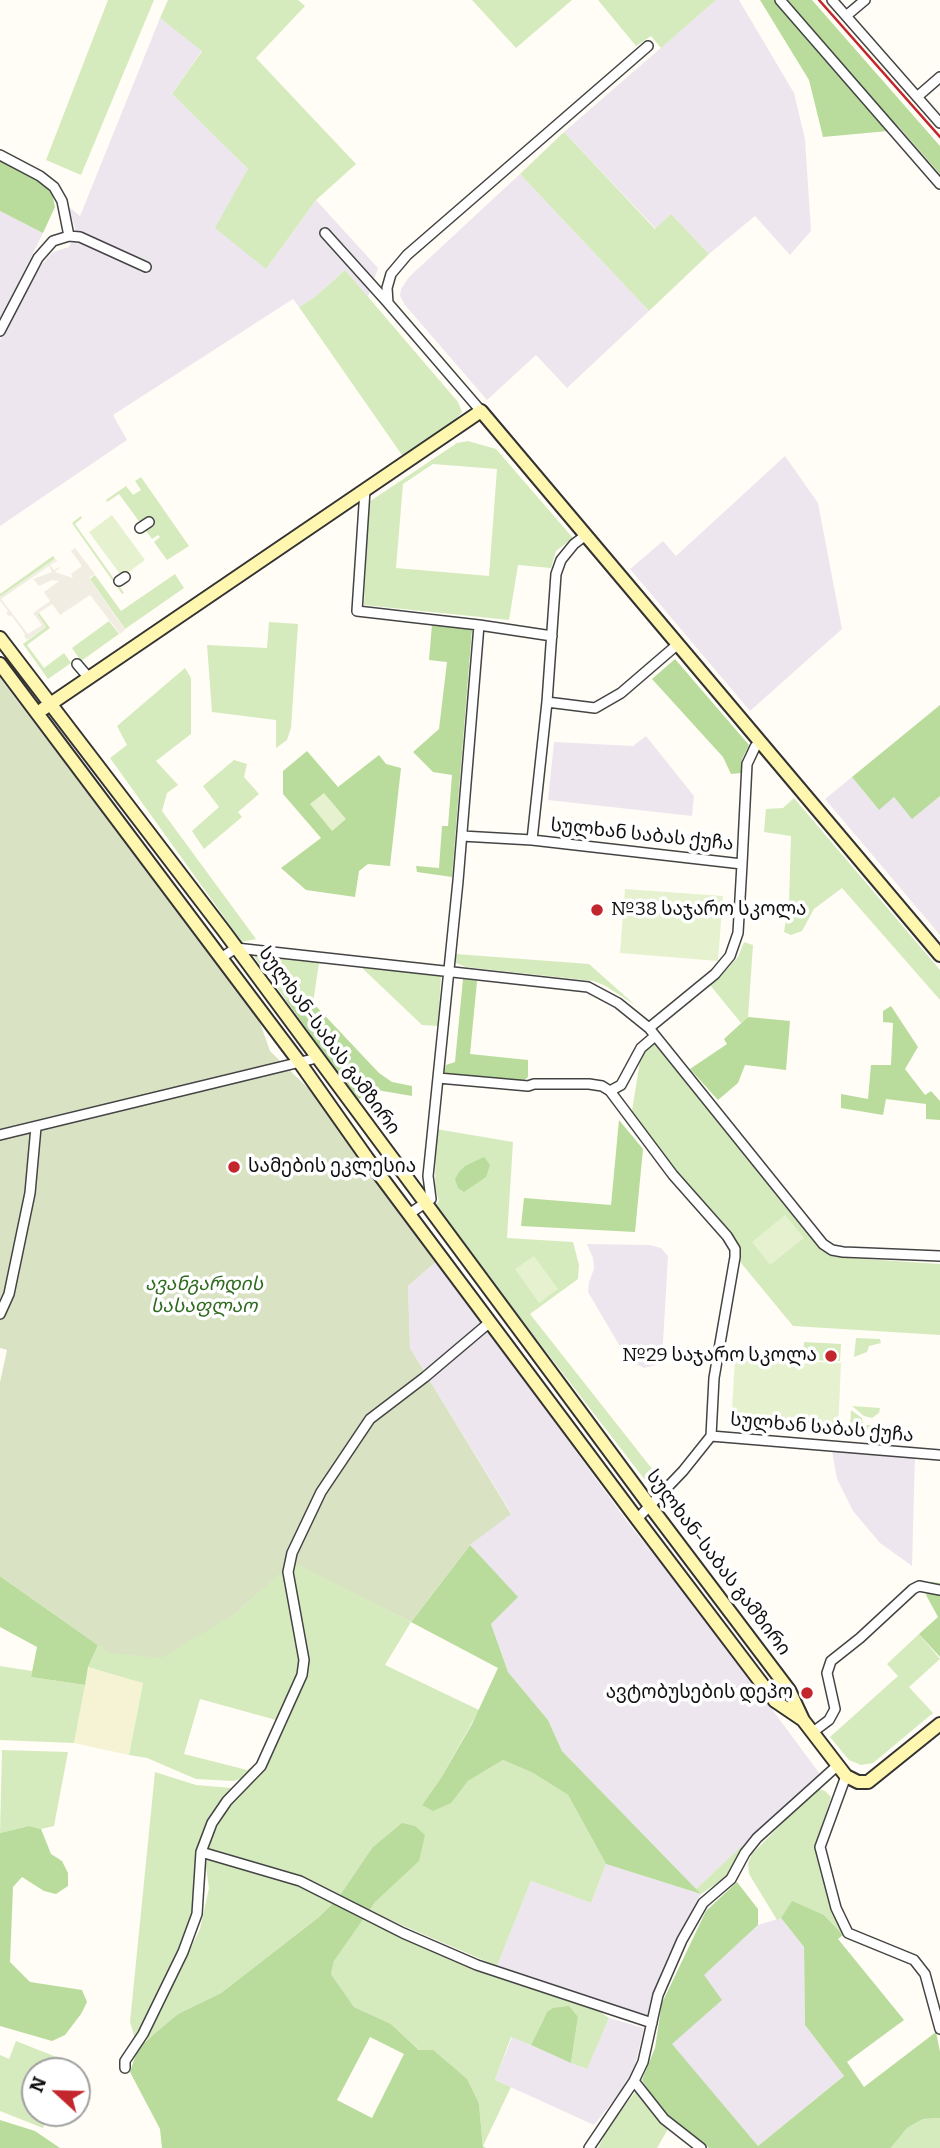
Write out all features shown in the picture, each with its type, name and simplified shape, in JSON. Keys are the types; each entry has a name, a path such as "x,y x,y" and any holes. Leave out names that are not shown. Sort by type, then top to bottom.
{"main road":[{"path":"37,714 481,411 940,955"},
{"name":"სულხან-საბას გამზირი","path":"0,638 236,948 789,1690 803,1720"},
{"name":"სულხან-საბას გამზირი","path":"0,664 775,1701 803,1720"},
{"path":"803,1720 842,1771 858,1782 868,1782 940,1724"}],"street":[{"path":"780,0 940,184"},
{"path":"832,0 940,123"},
{"path":"846,16 865,0"},
{"path":"388,303 387,288 391,274 407,255 648,46"},
{"path":"917,97 940,77"},
{"path":"0,155 40,176 54,187 62,201 69,236"},
{"path":"325,233 481,411"},
{"path":"0,331 38,258 53,241 69,236 80,237 146,267"},
{"path":"365,490 358,611 552,636"},
{"path":"532,840 547,702 554,589 561,560 574,544 586,535"},
{"path":"409,1214 431,1199 428,1176 450,972 479,625"},
{"path":"547,702 595,708 621,693 678,644"},
{"path":"77,664 89,678"},
{"path":"742,864 747,764 760,741"},
{"name":"სულხან საბას ქუჩა","path":"462,836 532,840 742,864 738,933 730,956 715,974 652,1032 621,1085 610,1091"},
{"path":"221,958 236,948 589,987 618,1003 652,1032 823,1244 832,1250 843,1252 940,1256"},
{"path":"0,1135 317,1058"},
{"path":"438,1078 528,1086 602,1086 610,1091 673,1175 727,1236 734,1249 714,1378 711,1436"},
{"path":"0,1314 9,1294 30,1193 36,1127"},
{"path":"125,2068 125,2061 143,2034 183,1952 197,1914 201,1852 212,1823 227,1801 261,1766 302,1675 304,1660 288,1572 292,1553 321,1492 370,1419 490,1322"},
{"name":"სულხან საბას ქუჩა","path":"637,1519 683,1471 711,1436 940,1455"},
{"path":"813,1732 829,1720 835,1709 827,1673 831,1661 913,1589 919,1586 940,1590"},
{"path":"589,2148 634,2081 643,2062 658,1994 682,1940 703,1903 730,1879 757,1838 842,1771"},
{"path":"842,1771 820,1847 836,1908 848,1933 914,1959 925,1973 940,2029"},
{"path":"201,1852 300,1881 403,1933 477,1965 652,2023"},
{"path":"634,2081 664,2119 701,2148"}],"shaded area":[{"path":"716,0 739,0 794,93 805,139 811,231 790,255 755,216 709,254 671,214 656,229 564,132"},
{"path":"160,18 202,50 172,94 248,169 266,269 316,200 378,268 368,297 345,270 315,297 299,307 293,299 113,415 127,440 0,526 0,340 42,264 53,252 69,247 76,231 68,206 80,216"},
{"path":"520,174 649,311 567,388 536,355 487,400 405,305 400,296 401,289 409,277"},
{"path":"0,211 43,233 0,320"},
{"path":"785,456 818,503 842,629 750,711 630,569 663,541 676,556"},
{"path":"75,548 95,574 89,578 125,630 120,634 90,595 60,615 52,604 37,614 46,627 27,640 11,615 6,613 8,611 0,601 0,597 56,559 57,561 50,565 54,570 62,566 55,572 73,578 71,574 82,566 71,551","holes":["49,566 52,572 33,579 39,586 52,580 59,581 44,592 50,601 33,613 42,625 28,634 1,599"]},
{"path":"646,736 694,796 692,816 548,800 554,742 633,746"},
{"path":"852,777 878,809 894,797 912,818 940,796 940,935 825,799"},
{"path":"587,1244 649,1245 661,1248 668,1256 662,1360 656,1365 644,1368 628,1360 588,1292 594,1269"},
{"path":"437,1261 629,1524 702,1615 820,1774 696,1889 562,1751 548,1720 508,1672 491,1624 517,1597 470,1545 511,1513 410,1348 408,1286"},
{"path":"832,1451 915,1457 912,1566 880,1543 853,1511 837,1479"},
{"path":"88,1667 143,1682 129,1755 74,1743"},
{"path":"606,1864 701,1894 667,1958 654,1991 648,2018 497,1966 531,1881 591,1903"},
{"path":"781,1918 804,1947 805,2025 844,2076 758,2146 671,2044 721,2000 703,1975 758,1925"},
{"path":"609,2018 644,2028 634,2070 625,2086 594,2125 495,2080 512,2037 586,2069"}],"green space":[{"path":"108,0 154,0 81,175 46,160"},
{"path":"168,0 298,0 305,6 256,58 356,164 316,200 266,269 215,228 248,169 172,94 202,51 160,18"},
{"path":"472,0 572,0 516,48"},
{"path":"598,0 716,0 661,48 651,36 636,46"},
{"path":"760,0 812,0 940,146 940,174 898,126 888,131 823,137 809,80"},
{"path":"564,132 655,229 671,214 709,254 649,311 520,174"},
{"path":"0,159 51,188 55,207 43,233 0,211"},
{"path":"345,270 458,402 462,412 453,422 404,458 299,307 315,297"},
{"path":"468,441 496,449 573,538 556,551 551,568 518,565 509,620 364,605 369,502 457,443","holes":["433,464 497,469 489,576 396,568 403,484"]},
{"path":"141,477 189,546 167,560 154,542 160,537 158,535 152,539 119,494 107,502 106,500 126,486 133,495 141,490 135,481"},
{"path":"112,515 145,560 122,577 89,532"},
{"path":"81,516 75,524 124,593 122,594 72,523"},
{"path":"53,556 55,559 0,597 0,594"},
{"path":"175,574 184,588 125,629 90,579 95,575 121,611"},
{"path":"39,613 50,628 27,645 44,668 64,653 71,663 48,679 23,644 46,627 37,614"},
{"path":"109,621 119,634 81,661 72,648"},
{"path":"269,622 298,624 291,728 287,740 276,748 276,720 212,712 207,645 267,648"},
{"path":"432,624 472,629 452,877 417,872 416,866 439,868 442,826 448,826 452,775 433,772 413,752 439,729 447,662 429,660"},
{"path":"675,659 749,745 742,759 741,773 731,774 723,757 652,679"},
{"path":"185,668 191,678 191,734 156,761 178,785 167,793 162,811 256,939 242,942 110,758 127,745 117,726"},
{"name":"ავანგარდის სასაფლაო","path":"0,678 258,1017 270,1051 311,1091 437,1261 408,1286 410,1348 511,1514 470,1545 411,1622 293,1562 235,1614 161,1658 109,1653 0,1576 0,1382 7,1350 0,1348"},
{"path":"940,705 940,796 912,819 894,797 879,810 852,777"},
{"path":"307,751 338,787 379,755 386,764 401,768 390,866 368,864 359,871 355,897 306,890 281,868 321,838 283,794 283,771"},
{"path":"234,760 247,764 244,777 259,794 238,812 242,817 204,849 192,831 219,807 203,786"},
{"path":"324,793 346,819 332,831 310,804"},
{"path":"794,798 940,970 940,1000 842,888 814,909 802,931 791,935 784,932 789,903 791,836 764,832 766,809 783,808"},
{"path":"625,889 723,896 718,961 620,953"},
{"path":"744,942 753,945 748,1017 741,1023 710,985 738,957"},
{"path":"456,954 589,964 635,1005 593,981 466,967 456,963"},
{"path":"253,955 319,963 313,1003 303,1006 285,999"},
{"path":"361,967 441,976 438,1026 422,1025"},
{"path":"463,979 477,981 470,1054 528,1060 528,1077 523,1081 444,1073 446,1065 455,1062"},
{"path":"285,999 303,1006 313,1003 379,1073 392,1082 412,1086 412,1096 371,1089 358,1100"},
{"path":"891,1006 918,1047 905,1069 925,1095 931,1091 940,1101 940,1120 926,1119 926,1104 886,1099 883,1115 841,1108 841,1094 868,1099 871,1065 891,1065 893,1023 883,1022 883,1011"},
{"path":"748,1017 790,1021 786,1070 745,1065 738,1083 718,1100 690,1069 727,1044 724,1039"},
{"path":"656,1040 826,1252 835,1257 940,1264 940,1335 793,1326 732,1252 732,1243 630,1123 640,1061 643,1052"},
{"path":"619,1120 643,1149 635,1232 521,1226 524,1198 611,1205"},
{"path":"436,1129 513,1142 507,1238 573,1242 579,1265 578,1279 530,1314 664,1484 655,1493 434,1206 439,1201 435,1187"},
{"path":"484,1157 490,1165 486,1177 464,1192 458,1188 455,1179 459,1172"},
{"path":"785,1215 804,1238 770,1265 752,1242"},
{"path":"534,1256 558,1289 539,1303 515,1269"},
{"path":"856,1338 880,1339 881,1343 869,1346 867,1352 854,1357"},
{"path":"804,1342 841,1344 840,1361 803,1360"},
{"path":"735,1358 841,1363 838,1431 731,1426"},
{"path":"852,1406 880,1408 879,1413 872,1418 864,1416"},
{"path":"851,1410 862,1418 863,1425 870,1425 881,1431 850,1429"},
{"path":"470,1545 518,1597 491,1624 508,1672 548,1720 562,1751 701,1894 606,1864 568,1795 533,1773 503,1760 468,1781 451,1803 433,1811 422,1805 472,1724 498,1668 411,1622"},
{"path":"293,1561 411,1622 385,1665 479,1710 441,1778 422,1805 450,1803 468,1781 503,1760 533,1773 568,1795 606,1864 591,1903 531,1881 497,1966 369,1911 376,1901 372,1848 338,1898 319,1917 221,1993 178,2014 145,2041 200,1929 209,1888 205,1861 212,1837 243,1788 266,1766 287,1723 200,1699 184,1754 247,1770 255,1764 242,1778 234,1781 196,1779 147,1758 129,1755 143,1683 88,1667 98,1645 109,1653 235,1614"},
{"path":"0,1576 98,1645 88,1667 85,1685 31,1677 37,1647 0,1627"},
{"path":"931,1582 940,1583 940,1657 919,1634 938,1617 926,1595"},
{"path":"919,1634 940,1659 909,1687 933,1713 873,1763 861,1765 849,1760 830,1737 898,1676 887,1664"},
{"path":"0,1666 32,1671 31,1677 85,1685 74,1743 0,1740"},
{"path":"2,1750 68,1752 54,1826 41,1829 29,1826 0,1833"},
{"path":"155,1772 196,1785 232,1788 214,1814 197,1850 196,1898 191,1922 142,2030 135,2039 130,2022"},
{"path":"817,1788 831,1797 815,1848 830,1905 843,1935 824,1915 792,1902 777,1920 749,1874 748,1863 752,1854"},
{"path":"402,1823 415,1826 425,1835 419,1861 376,1901 334,1961 331,1974 354,2007 391,2024 419,2050 433,2050 467,2079 479,2104 483,2148 162,2148 160,2129 130,2072 138,2048 178,2014 221,1993 319,1917 338,1898 372,1848","holes":["370,2037 404,2054 372,2118 337,2100"]},
{"path":"29,1826 41,1829 51,1854 62,1861 68,1873 68,1886 56,1894 44,1891 22,1877 13,1887 10,1962 30,1982 82,1990 87,2002 65,2035 52,2041 0,2026 0,1833"},
{"path":"744,1844 729,1875 701,1894 696,1889"},
{"path":"737,1882 758,1909 758,1925 704,1975 722,2000 672,2044 758,2146 844,2076 805,2025 804,1947 781,1918 792,1901 824,1915 843,1935 838,1939 904,2020 847,2062 864,2087 936,2032 940,2052 940,2118 923,2119 907,2128 891,2148 709,2148 660,2109 642,2080 655,2048 662,2003 706,1911"},
{"path":"364,1918 452,1960 599,2011 609,2018 587,2069 571,2063 578,2017 547,2012 531,2045 511,2037 495,2080 511,2087 483,2146 486,2148 483,2148 479,2104 391,2024 354,2007 331,1974 334,1961"},
{"path":"569,2006 578,2017 571,2063 531,2045 547,2012 553,2008"},
{"path":"16,2041 56,2057 21,2057 21,2119 0,2111 0,2055 9,2059"},
{"path":"636,2091 668,2129 657,2148 598,2148 609,2126"},
{"path":"940,2118 940,2148 891,2148 907,2128 923,2119"},
{"path":"0,2120 35,2131 60,2148 0,2148"}],"railway":[{"path":"819,0 940,137"}],"place":[{"name":"№38 საჯარო სკოლა","path":"597,910"},
{"name":"სამების ეკლესია","path":"234,1167"},
{"name":"№29 საჯარო სკოლა","path":"831,1356"},
{"name":"ავტობუსების დეპო","path":"807,1693"}]}
